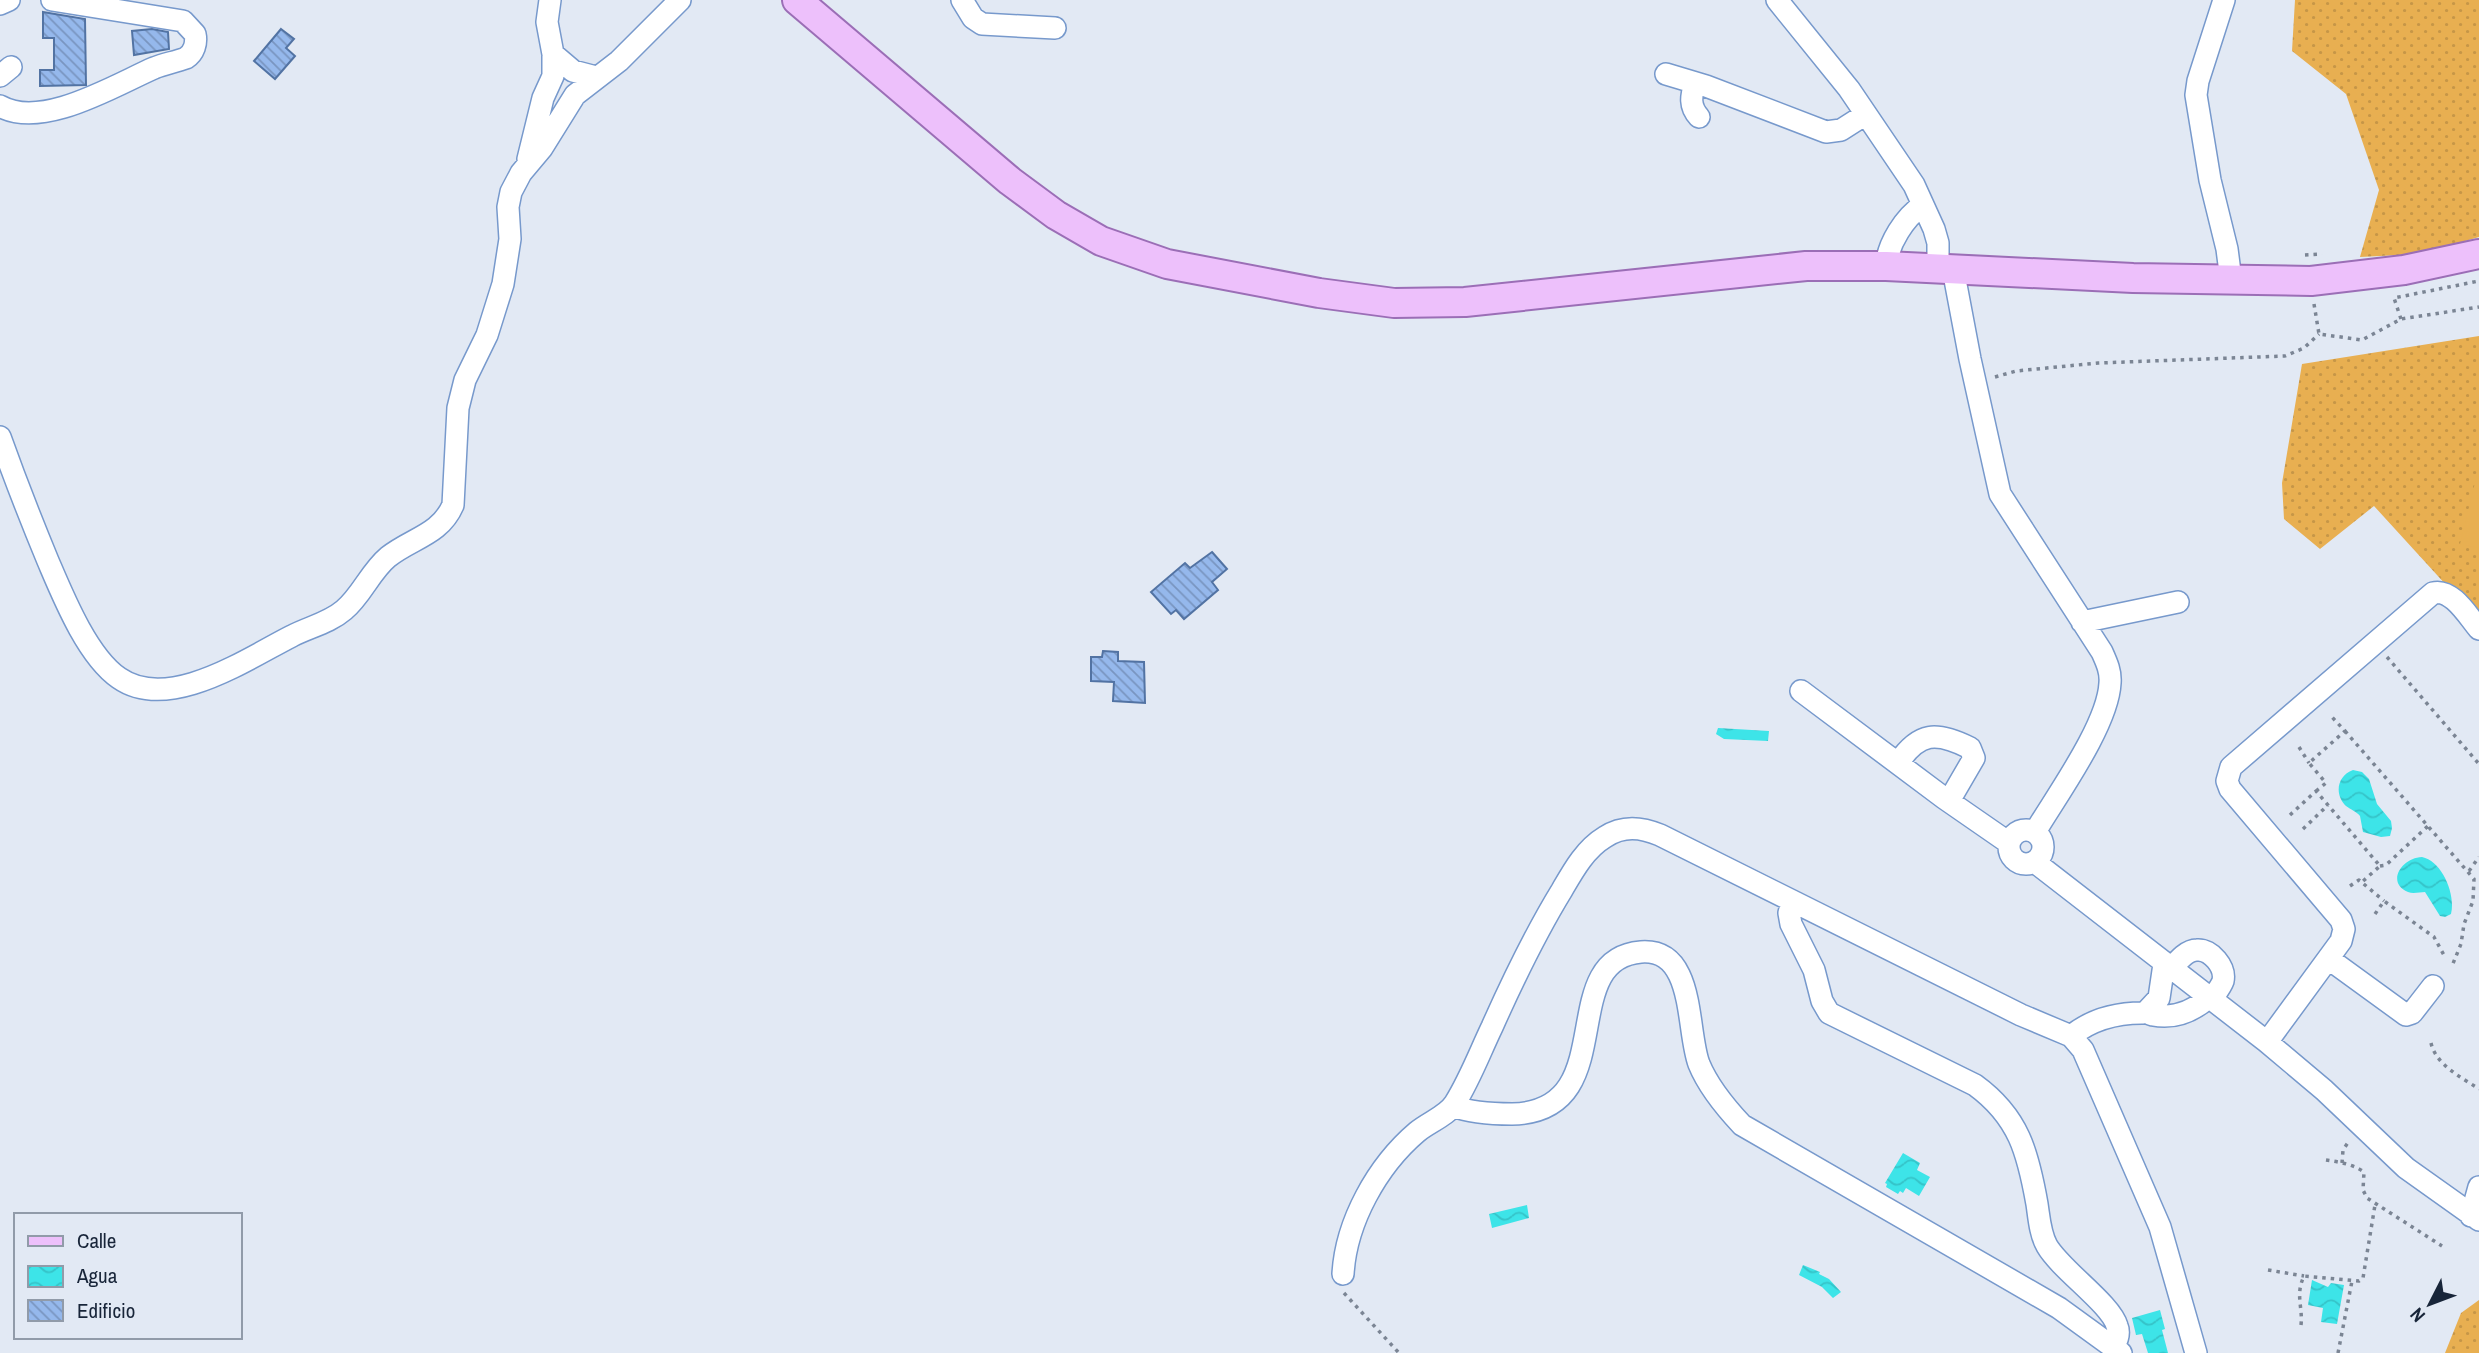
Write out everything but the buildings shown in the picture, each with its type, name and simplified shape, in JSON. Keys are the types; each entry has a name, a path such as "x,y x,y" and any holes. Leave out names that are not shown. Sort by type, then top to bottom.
{"main road":[{"path":"797,0 1032,198 1087,234 1167,264 1350,298 1413,304 1510,298 1806,266 1886,266 2311,281 2404,270 2479,254"}],"street":[{"path":"0,4 9,0"},
{"path":"0,106 18,113 83,102 155,68 190,56 195,45 192,29 183,21 52,0"},
{"path":"528,164 529,147 543,97 553,76 553,54 547,22 551,0"},
{"path":"0,437 68,607 95,651 122,680 132,685 158,688 203,681 292,635 335,617 355,599 377,567 399,549 432,532 448,516 453,505 456,422 461,392 498,302 510,246 509,200 516,181 542,148 575,95 633,48 680,0"},
{"path":"962,0 973,18 982,24 1055,28"},
{"path":"1777,0 1829,62 1901,165 1923,205 1938,243 1967,348 2000,494 2108,664 2110,681 2107,705 2091,738 2035,832"},
{"path":"2224,0 2198,80 2196,95 2207,168 2227,250 2231,280"},
{"path":"553,54 573,71 596,77"},
{"path":"1666,74 1826,132 1842,130 1866,114"},
{"path":"1695,83 1691,100 1699,117"},
{"path":"1886,266 1893,242 1909,216 1923,205"},
{"path":"2267,1042 2344,936 2343,925 2230,789 2227,777 2231,767 2433,593 2447,595 2479,629"},
{"path":"2082,622 2178,602"},
{"path":"1801,691 2009,843"},
{"path":"1898,763 1913,743 1922,739 1939,737 1970,748 1974,753 1971,767 1948,801"},
{"path":"1343,1274 1348,1242 1372,1187 1385,1167 1415,1134 1454,1106 1541,924 1583,857 1605,836 1624,829 1646,829 2021,1015 2071,1036 2084,1050 2160,1227 2196,1353"},
{"path":"2019,831 2035,832 2044,847 2042,856 2036,863 2029,865 2016,862 2008,850 2009,843 2019,831"},
{"path":"2036,863 2267,1042 2324,1090 2406,1168 2475,1218 2479,1187"},
{"path":"1792,902 1789,913 1791,924 1814,970 1823,1004 1829,1013 1975,1085 2008,1116 2020,1135 2026,1153 2045,1242 2057,1259 2115,1320 2119,1333 2118,1349"},
{"path":"2071,1036 2104,1017 2146,1012 2166,1016 2191,1011 2210,999 2223,981 2223,972 2214,957 2197,950 2189,952 2167,967 2159,998 2146,1012"},
{"path":"1454,1106 1488,1113 1520,1114 1553,1104 1566,1091 1576,1074 1593,994 1606,971 1621,958 1631,954 1640,952 1657,955 1669,961 1681,977 1700,1064 1716,1092 1742,1125 2026,1288 2118,1349"},
{"path":"2329,959 2406,1015 2412,1013 2433,986"}],"path":[{"path":"2297,256 2324,254"},
{"path":"2311,281 2319,334"},
{"path":"2401,319 2394,298 2479,281"},
{"path":"2319,334 2362,340 2401,319 2479,307"},
{"path":"1990,378 2016,371 2098,363 2285,356 2304,348 2319,334"},
{"path":"2381,650 2479,764"},
{"path":"2331,716 2469,871 2476,884 2461,944 2452,966"},
{"path":"2309,763 2345,731"},
{"path":"2290,815 2326,783 2299,747"},
{"path":"2316,791 2380,866"},
{"path":"2302,829 2328,805"},
{"path":"2362,882 2380,866 2386,865 2429,825"},
{"path":"2469,871 2479,858"},
{"path":"2350,886 2359,880 2362,882 2434,937 2445,957"},
{"path":"2375,914 2384,901"},
{"path":"2431,1043 2434,1052 2449,1069 2479,1089"},
{"path":"2342,1163 2343,1150 2350,1140"},
{"path":"2326,1160 2364,1172 2364,1193 2375,1205 2442,1246"},
{"path":"2267,1270 2359,1281 2363,1278 2375,1205"},
{"path":"1343,1274 1344,1295 1399,1353"},
{"path":"2301,1325 2302,1315 2298,1304 2304,1276"},
{"path":"2338,1353 2352,1280"}],"shaded area":[{"path":"2295,0 2479,0 2479,237 2420,254 2360,257 2379,190 2346,94 2292,51"},
{"path":"2479,336 2479,621 2374,506 2320,549 2284,519 2282,483 2302,364"},
{"path":"2479,466 2479,548 2460,544"},
{"path":"2479,1300 2479,1353 2445,1353 2461,1313"}],"water":[{"path":"1718,728 1769,731 1768,741 1724,739 1716,734"},
{"path":"2353,770 2362,772 2369,779 2377,804 2391,821 2390,836 2381,837 2363,832 2360,816 2342,801 2339,786 2343,776"},
{"path":"2422,857 2436,865 2446,880 2452,906 2451,914 2445,917 2440,916 2425,892 2408,892 2398,883 2397,877 2403,866 2414,858"},
{"path":"1903,1153 1920,1163 1917,1170 1930,1177 1919,1196 1906,1188 1903,1193 1900,1191 1898,1194 1886,1187 1885,1183"},
{"path":"1527,1205 1529,1218 1492,1228 1489,1214"},
{"path":"1803,1265 1820,1272 1819,1274 1829,1279 1841,1292 1833,1298 1822,1287 1799,1275"},
{"path":"2312,1280 2328,1287 2331,1283 2344,1285 2337,1324 2321,1322 2323,1308 2308,1305"},
{"path":"2160,1310 2168,1353 2148,1353 2142,1334 2136,1335 2132,1318"}]}
